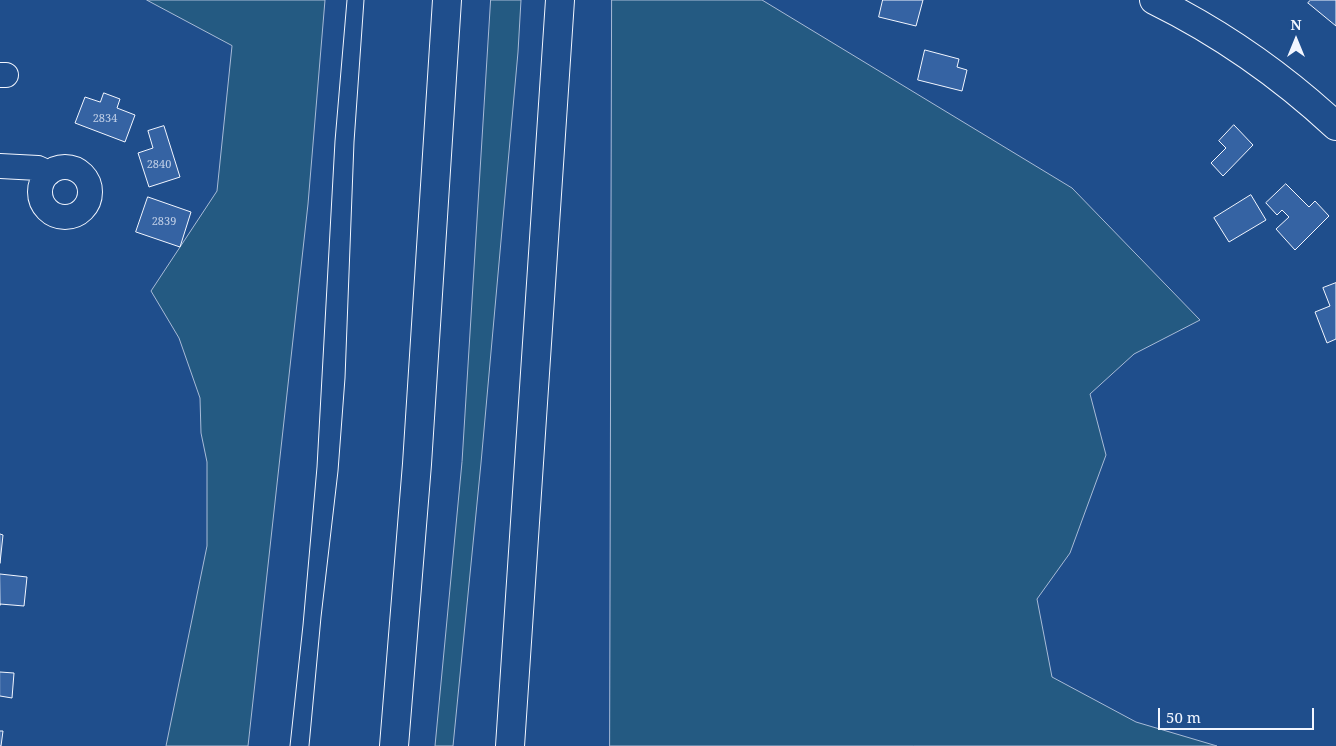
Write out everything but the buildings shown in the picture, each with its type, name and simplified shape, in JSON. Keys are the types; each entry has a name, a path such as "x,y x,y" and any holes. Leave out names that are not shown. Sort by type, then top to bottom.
{"main road":[{"path":"394,746 417,464 447,0"},
{"path":"510,746 560,0"},
{"path":"1154,0 1181,13 1230,42 1278,75 1336,126"}],"street":[{"path":"0,166 38,168 49,173"}],"shaded area":[{"path":"147,0 325,0 308,204 248,746 166,746 207,546 207,462 201,433 200,398 179,338 151,291 217,191 232,46"},
{"path":"491,0 521,0 518,52 453,746 435,746 462,462"},
{"path":"612,0 762,0 1072,188 1200,320 1134,354 1090,394 1106,455 1070,553 1037,599 1052,677 1136,722 1217,746 610,746"}],"tram line":[{"path":"290,746 317,467 335,141 347,0"},
{"path":"309,746 321,617 338,471 345,378 354,142 364,0"}]}
